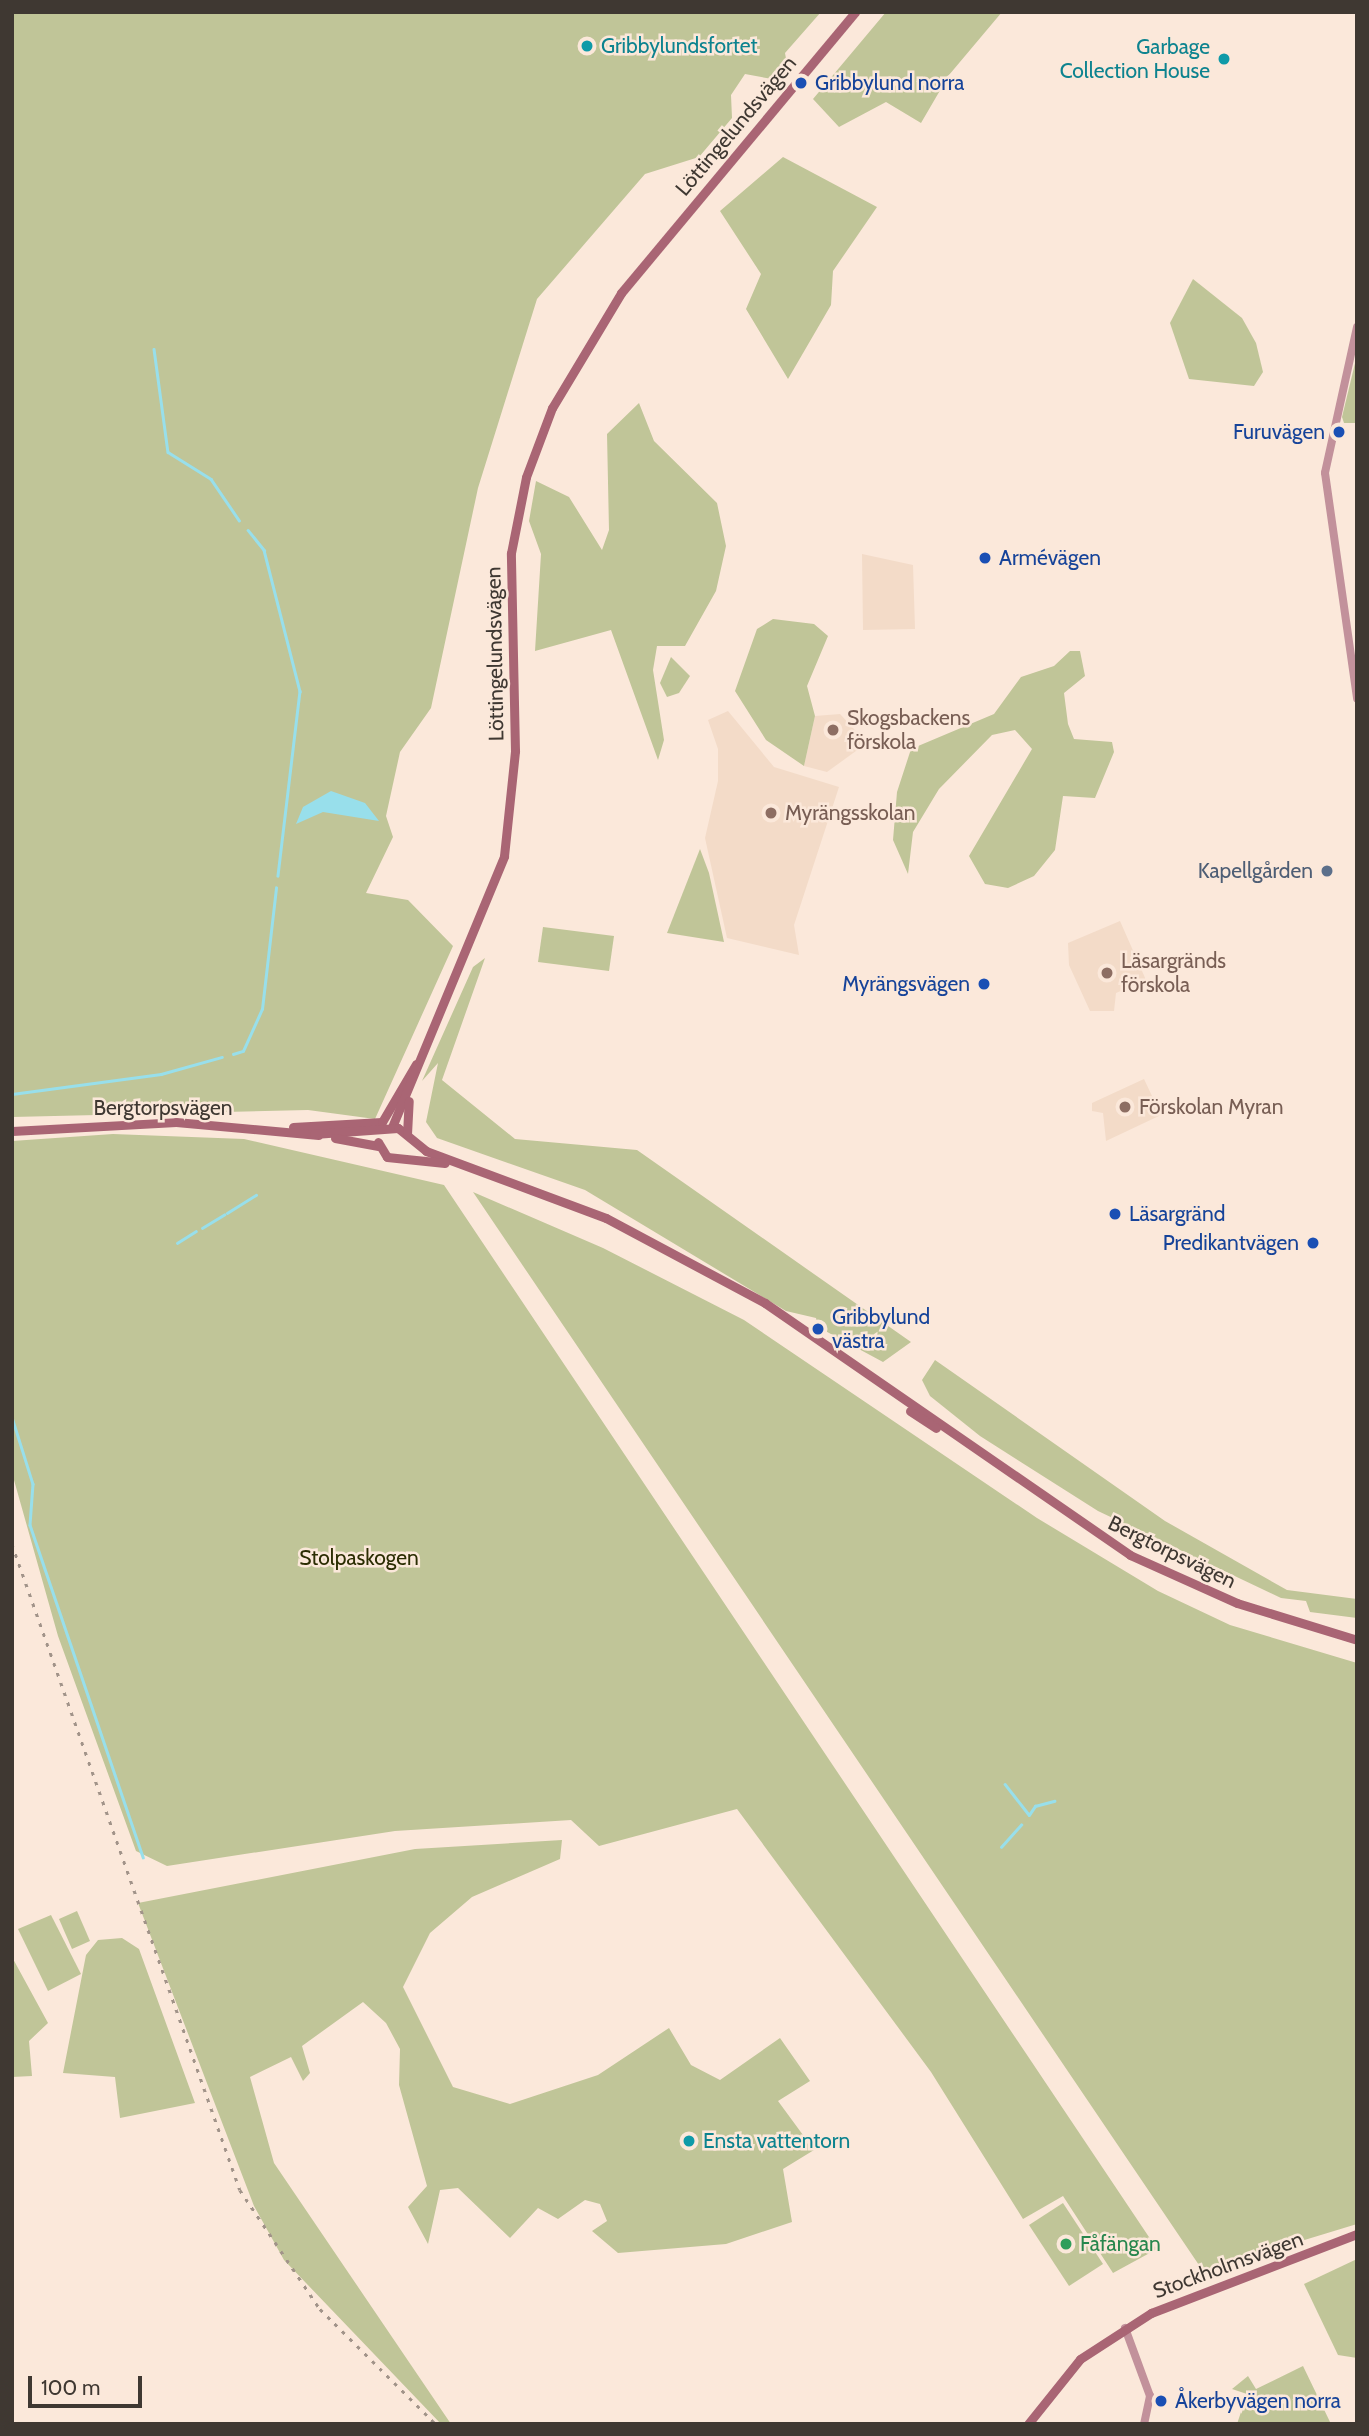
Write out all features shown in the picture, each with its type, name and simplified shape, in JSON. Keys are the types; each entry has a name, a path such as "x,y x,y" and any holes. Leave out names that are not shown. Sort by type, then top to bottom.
{"main road":[{"name":"Löttingelundsvägen","path":"392,1127 410,1093 504,856 514,751 511,553 526,477 551,408 621,293 855,12"},
{"path":"253,1126 382,1122 423,1055"},
{"name":"Löttingelundsvägen","path":"408,1136 410,1093"},
{"name":"Bergtorpsvägen","path":"12,1131 128,1123 253,1126 314,1134 378,1146 387,1157 402,1156 460,1166 606,1217 733,1286 1077,1523 1172,1576 1357,1640"},
{"name":"Bergtorpsvägen","path":"314,1134 382,1131 392,1127 460,1166"},
{"path":"378,1146 382,1131"},
{"path":"402,1156 408,1136"},
{"name":"Stockholmsvägen","path":"1028,2424 1080,2360 1125,2328 1186,2295 1357,2234"}],"street":[{"path":"1357,327 1325,473 1357,699"},
{"path":"1125,2328 1150,2396 1144,2424"}],"shaded area":[{"path":"862,554 913,565 915,629 863,630"},
{"name":"Myrängsskolan","path":"728,711 774,767 839,787 794,925 799,955 727,938 705,838 718,781 718,749 708,720"},
{"name":"Skogsbackens förskola","path":"840,714 867,743 827,772 804,766 815,716"},
{"name":"Läsargränds förskola","path":"1120,921 1146,980 1116,993 1114,1011 1090,1011 1069,965 1068,943"},
{"name":"Förskolan Myran","path":"1144,1079 1161,1115 1106,1141 1103,1113 1092,1111 1092,1103"}],"green space":[{"path":"12,12 821,12 785,53 787,64 772,79 745,74 731,95 732,118 699,157 645,174 537,299 478,488 431,708 400,752 386,816 393,837 366,893 408,900 453,946 375,1119 308,1110 12,1117"},
{"path":"886,12 1002,12 949,75 921,123 886,102 839,127 813,99"},
{"path":"783,157 877,207 833,271 831,305 788,379 746,309 761,274 720,211"},
{"path":"1193,279 1242,318 1256,343 1263,372 1254,386 1189,379 1170,323"},
{"path":"1357,355 1356,423 1344,423 1342,417"},
{"path":"639,403 654,441 717,503 726,546 716,591 685,646 657,646 653,670 664,740 658,760 611,630 535,651 541,554 529,521 536,481 569,497 602,550 609,530 607,434"},
{"path":"773,619 814,624 828,636 807,686 815,716 804,766 766,740 735,691 757,629"},
{"path":"1070,651 1080,651 1085,676 1064,693 1068,724 1074,739 1112,742 1114,752 1095,798 1063,796 1055,850 1034,876 1008,888 985,884 969,856 1032,749 1015,730 992,735 939,789 913,832 908,874 893,840 897,792 911,749 994,714 1021,677 1054,666"},
{"path":"671,657 690,676 679,693 667,697 660,683"},
{"path":"700,849 709,873 724,942 667,933"},
{"path":"543,927 614,936 609,971 538,962"},
{"path":"485,958 442,1080 515,1139 637,1150 911,1342 883,1362 818,1327 816,1318 786,1311 585,1190 437,1138 426,1122 438,1063 422,1081 473,967"},
{"name":"Stolpaskogen","path":"113,1134 244,1139 444,1185 1157,2249 1113,2273 1063,2196 1023,2219 931,2072 737,1809 599,1846 571,1820 395,1831 167,1866 136,1851 58,1636 12,1473 12,1141"},
{"path":"473,1192 603,1248 744,1320 1037,1518 1158,1591 1230,1625 1357,1663 1357,2224 1203,2271"},
{"path":"935,1360 1165,1521 1287,1590 1357,1599 1357,1618 1310,1612 1306,1601 1281,1598 1098,1511 980,1436 930,1396 922,1380"},
{"path":"562,1840 560,1859 472,1897 430,1933 403,1987 453,2087 510,2104 598,2075 669,2028 691,2065 720,2080 780,2038 810,2081 778,2101 814,2150 783,2169 792,2222 726,2244 618,2253 592,2231 607,2221 600,2204 585,2200 558,2219 538,2208 510,2238 458,2188 440,2190 428,2244 408,2207 427,2186 399,2085 400,2049 386,2023 363,2002 302,2046 310,2073 303,2081 291,2057 250,2077 274,2163 451,2424 441,2424 284,2260 254,2206 138,1903 415,1849"},
{"path":"77,1911 90,1941 72,1949 59,1919"},
{"path":"51,1915 81,1974 48,1991 18,1929"},
{"path":"122,1938 139,1949 195,2103 120,2118 115,2077 63,2073 86,1955 98,1940"},
{"path":"12,1957 48,2023 29,2041 32,2076 12,2077"},
{"name":"Fåfängan","path":"1063,2203 1103,2264 1069,2286 1029,2225"},
{"path":"1357,2259 1357,2358 1338,2355 1304,2284"},
{"path":"1303,2366 1331,2424 1237,2424 1247,2394 1232,2389 1248,2376 1256,2389"}],"water":[{"path":"331,791 365,803 379,821 323,812 296,824 303,807"}],"waterway":[{"path":"154,349 168,452 211,479 239,520"},
{"path":"248,530 264,550 300,691 278,876"},
{"path":"233,1054 243,1051 262,1009 276,888"},
{"path":"12,1094 161,1074 222,1057"},
{"path":"227,1213 256,1195"},
{"path":"202,1228 224,1215"},
{"path":"177,1243 196,1231"},
{"path":"12,1417 33,1484 30,1525 143,1857"},
{"path":"1005,1784 1029,1815 1035,1806 1054,1801"},
{"path":"1001,1847 1021,1825"}],"railway":[{"path":"12,1544 240,2190 320,2309 436,2424"}],"place":[{"name":"Gribbylundsfortet","path":"587,46"},
{"name":"Garbage Collection House","path":"1224,59"},
{"name":"Gribbylund norra","path":"801,83"},
{"name":"Furuvägen","path":"1339,432"},
{"name":"Armévägen","path":"985,558"},
{"name":"Skogsbackens förskola","path":"833,730"},
{"name":"Myrängsskolan","path":"771,813"},
{"name":"Kapellgården","path":"1327,871"},
{"name":"Läsargränds förskola","path":"1107,973"},
{"name":"Myrängsvägen","path":"984,984"},
{"name":"Förskolan Myran","path":"1125,1107"},
{"name":"Läsargränd","path":"1115,1214"},
{"name":"Predikantvägen","path":"1313,1243"},
{"name":"Gribbylund västra","path":"818,1329"},
{"name":"Ensta vattentorn","path":"689,2141"},
{"name":"Fåfängan","path":"1066,2244"},
{"name":"Åkerbyvägen norra","path":"1161,2401"}]}
